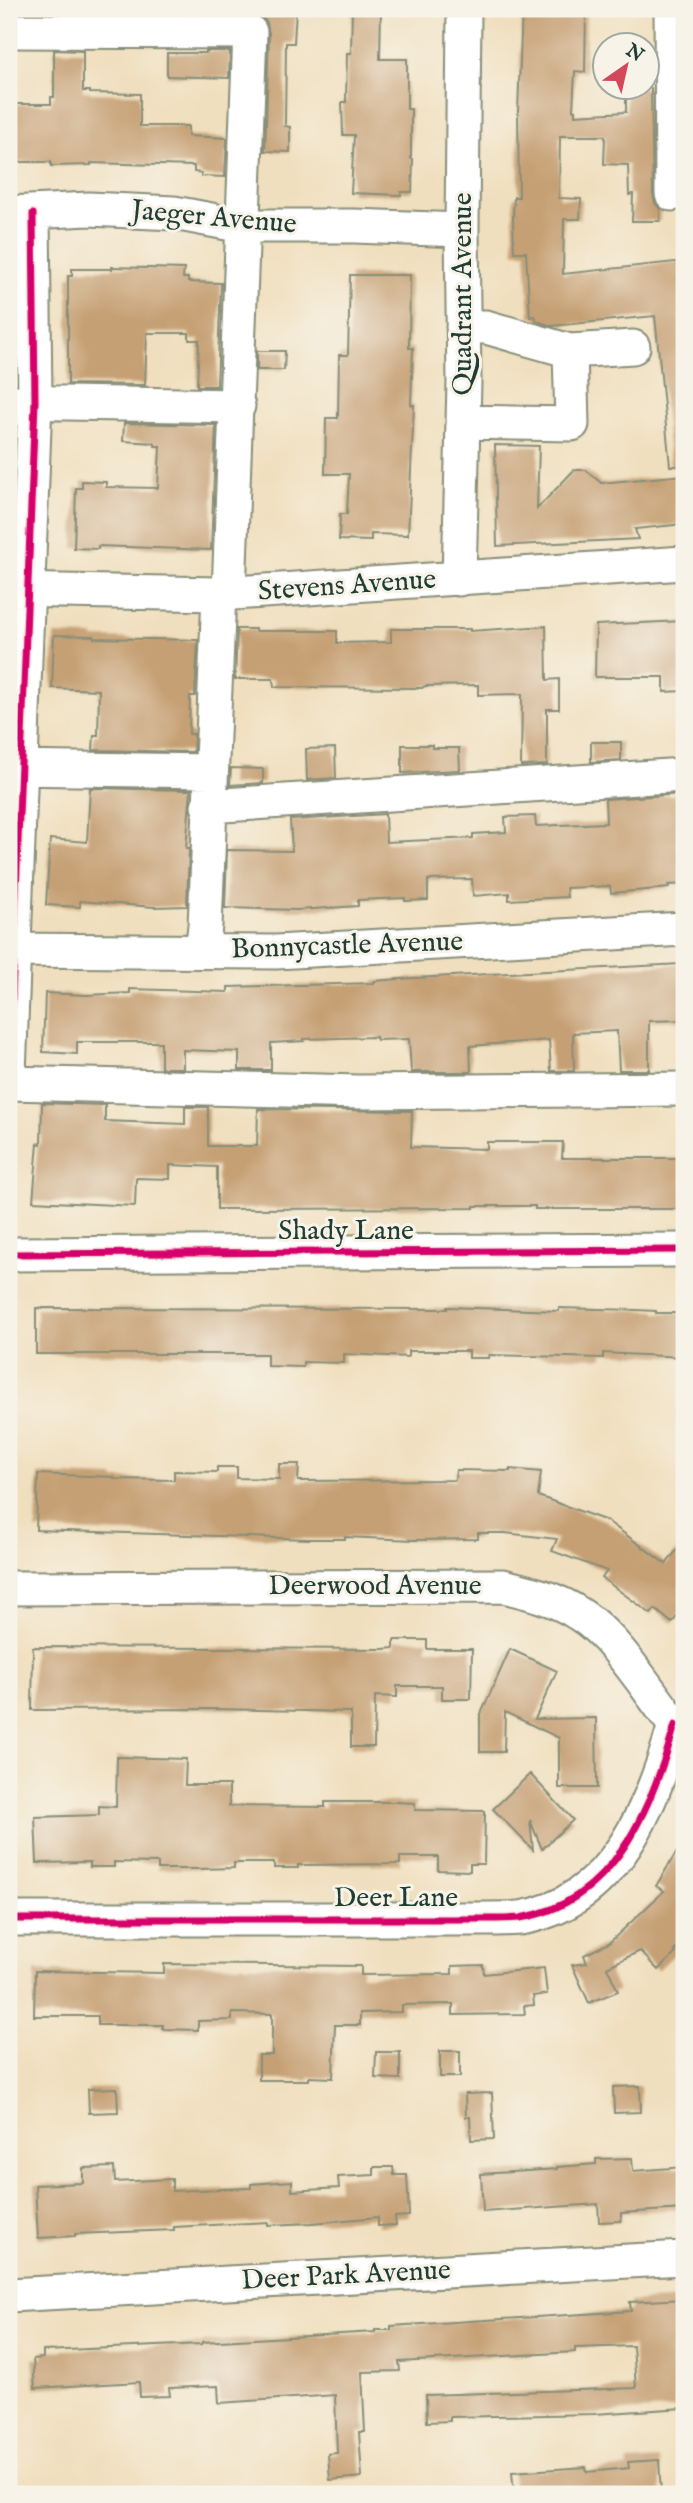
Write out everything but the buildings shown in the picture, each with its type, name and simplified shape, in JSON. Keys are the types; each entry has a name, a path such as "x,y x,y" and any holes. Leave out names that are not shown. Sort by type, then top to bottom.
{"street":[{"name":"Quadrant Avenue","path":"459,579 463,422 464,9"},
{"path":"671,9 672,194"},
{"path":"9,31 250,32 238,405 210,771 202,951"},
{"name":"Jaeger Avenue","path":"21,213 89,209 162,212 243,226 462,230"},
{"path":"9,1074 22,402 21,213"},
{"path":"463,327 486,327 570,351 633,347"},
{"path":"463,422 572,424 570,351"},
{"path":"22,402 238,405"},
{"name":"Stevens Avenue","path":"18,590 224,593 684,563"},
{"path":"15,768 210,771"},
{"path":"208,806 684,775"},
{"name":"Bonnycastle Avenue","path":"12,950 276,952 684,929"},
{"path":"9,1083 359,1091 684,1089"},
{"name":"Shady Lane","path":"9,1254 684,1250"},
{"name":"Deerwood Avenue","path":"9,1588 503,1586 561,1603 581,1614 604,1633 680,1724"},
{"name":"Deer Lane","path":"9,1919 521,1917 554,1907 580,1893 598,1879 622,1852 640,1822 680,1724"},
{"name":"Deer Park Avenue","path":"9,2295 684,2258"}],"cycle path":[{"path":"9,1074 35,402 33,214"},
{"path":"9,1254 684,1250"},
{"path":"9,1919 504,1919 520,1918 553,1909 581,1893 605,1872 624,1846 641,1818 666,1756 675,1725"}]}
